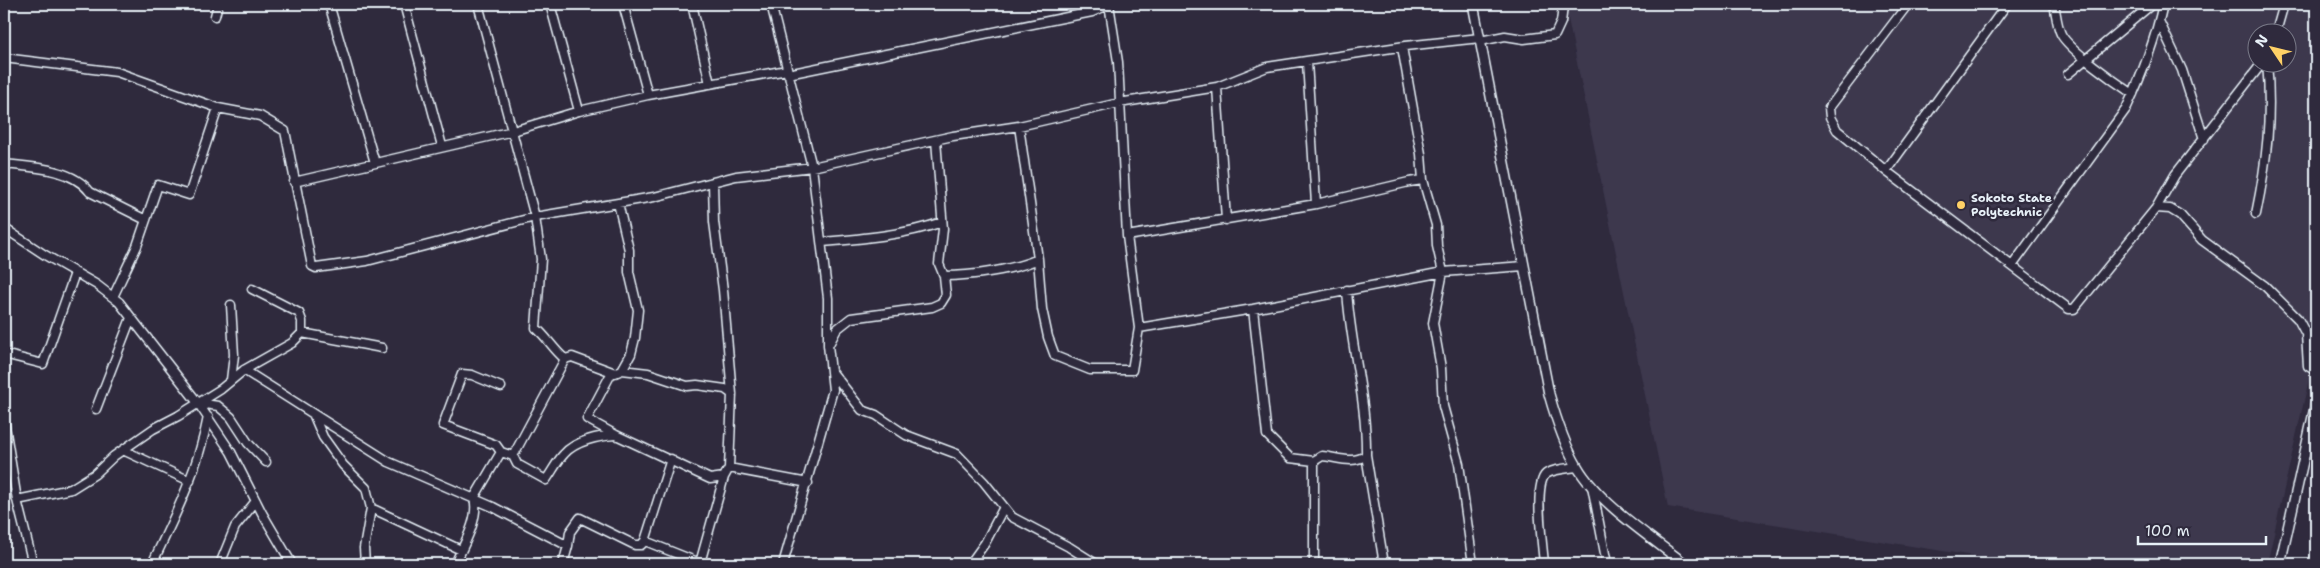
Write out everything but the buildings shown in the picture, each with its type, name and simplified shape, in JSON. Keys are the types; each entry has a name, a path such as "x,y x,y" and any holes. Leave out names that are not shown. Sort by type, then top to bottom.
{"street":[{"path":"215,16 218,4"},
{"path":"329,4 375,163"},
{"path":"404,4 442,146"},
{"path":"478,4 535,217 541,259 536,328 544,335 552,348 564,359"},
{"path":"550,4 579,112"},
{"path":"623,4 648,95"},
{"path":"692,4 710,84"},
{"path":"771,4 812,167 828,298 828,345 833,390 808,483 783,564"},
{"path":"294,182 513,131 648,95 788,72 1092,12 1109,4 1118,62 1127,236 1139,328 1132,370 1090,370 1055,356 1048,337 1042,309 1038,259 1019,126"},
{"path":"1473,4 1549,394 1559,430 1577,467 1592,486 1624,516 1685,564"},
{"path":"1908,4 1829,108 1830,117 1837,130 1886,170 2069,309 2074,309 2156,208 2175,175 2255,72"},
{"path":"1886,170 2007,4"},
{"path":"2054,4 2060,34 2112,81 2133,94"},
{"path":"2068,74 2150,5 2156,4"},
{"path":"2012,266 2126,110 2156,35 2163,4"},
{"path":"2279,22 2284,4"},
{"path":"4,58 117,72 218,108 260,116 284,131 312,266 316,268 367,260 535,217 654,197 736,176 812,167 936,140 1019,126 1119,103 1217,87 1268,67 1402,47 1505,36 1524,39 1555,35 1561,22 1563,7"},
{"path":"2159,21 2182,70 2204,139"},
{"path":"1402,47 1415,118 1423,180 1436,225 1437,246 1443,272 1433,323 1441,368 1443,406 1459,464 1473,564"},
{"path":"1306,62 1316,204"},
{"path":"2256,214 2269,143 2270,97 2268,72"},
{"path":"1217,87 1226,220"},
{"path":"113,297 137,246 158,185 189,195 218,108"},
{"path":"828,345 837,329 850,318 900,310 922,310 938,306 946,295 944,276 939,264 942,222 936,140"},
{"path":"4,164 35,167 74,178 85,184 90,192 146,220"},
{"path":"1127,236 1316,204 1423,180"},
{"path":"645,541 700,564 724,477 729,468 732,394 723,290 714,222 713,182"},
{"path":"618,203 629,250 629,272 638,310 631,354 622,370"},
{"path":"2156,208 2170,209 2180,215 2202,240 2265,286 2298,320 2306,334 2308,366 2316,371"},
{"path":"822,242 930,227 942,222"},
{"path":"4,228 75,273 98,284 132,318 198,403 231,452 292,564"},
{"path":"944,276 963,276 1017,266 1038,259"},
{"path":"1139,328 1253,309 1443,272 1524,266"},
{"path":"4,354 43,364 75,273"},
{"path":"17,500 71,489 95,474 153,428 198,403 244,370 292,343 302,333 302,321 299,313 252,289"},
{"path":"1348,290 1349,316 1365,423 1366,455 1384,564"},
{"path":"231,305 234,355 231,380"},
{"path":"1253,309 1267,435 1290,458 1314,462 1322,456 1353,461 1360,460 1366,455"},
{"path":"96,409 132,318"},
{"path":"302,333 382,348"},
{"path":"616,435 603,436 582,442 564,453 546,480 516,464 513,456 564,359 572,357 612,372 622,370 648,373 687,386 697,385 725,389 732,394"},
{"path":"244,370 283,392 314,416 389,462 474,498 568,546"},
{"path":"612,372 587,419 616,435 710,479 724,477"},
{"path":"832,372 862,410 876,415 906,435 957,454 984,482 1012,517 1069,547 1096,564"},
{"path":"501,387 472,375 462,374 443,425 496,445 501,452 513,456"},
{"path":"198,403 218,406 231,417 248,443 266,462"},
{"path":"2280,564 2316,407"},
{"path":"314,416 323,436 343,465 366,488 371,508 364,548 365,564"},
{"path":"152,564 190,482 203,442 208,417"},
{"path":"4,420 17,500 33,564"},
{"path":"124,450 190,482"},
{"path":"455,564 477,507 474,498 501,452"},
{"path":"563,564 570,532 580,518 635,545 645,541 670,459"},
{"path":"1314,462 1314,564"},
{"path":"1544,564 1540,493 1542,480 1550,472 1577,467"},
{"path":"729,468 808,483"},
{"path":"1592,486 1607,564"},
{"path":"220,564 235,527 256,501"},
{"path":"970,564 985,543 1004,507"},
{"path":"371,508 461,550"}],"shaded area":[{"name":"Sokoto State Polytechnic","path":"1565,4 2316,4 2316,348 2267,564 2024,564 1668,507"}],"place":[{"name":"Sokoto State Polytechnic","path":"1961,205"}]}
